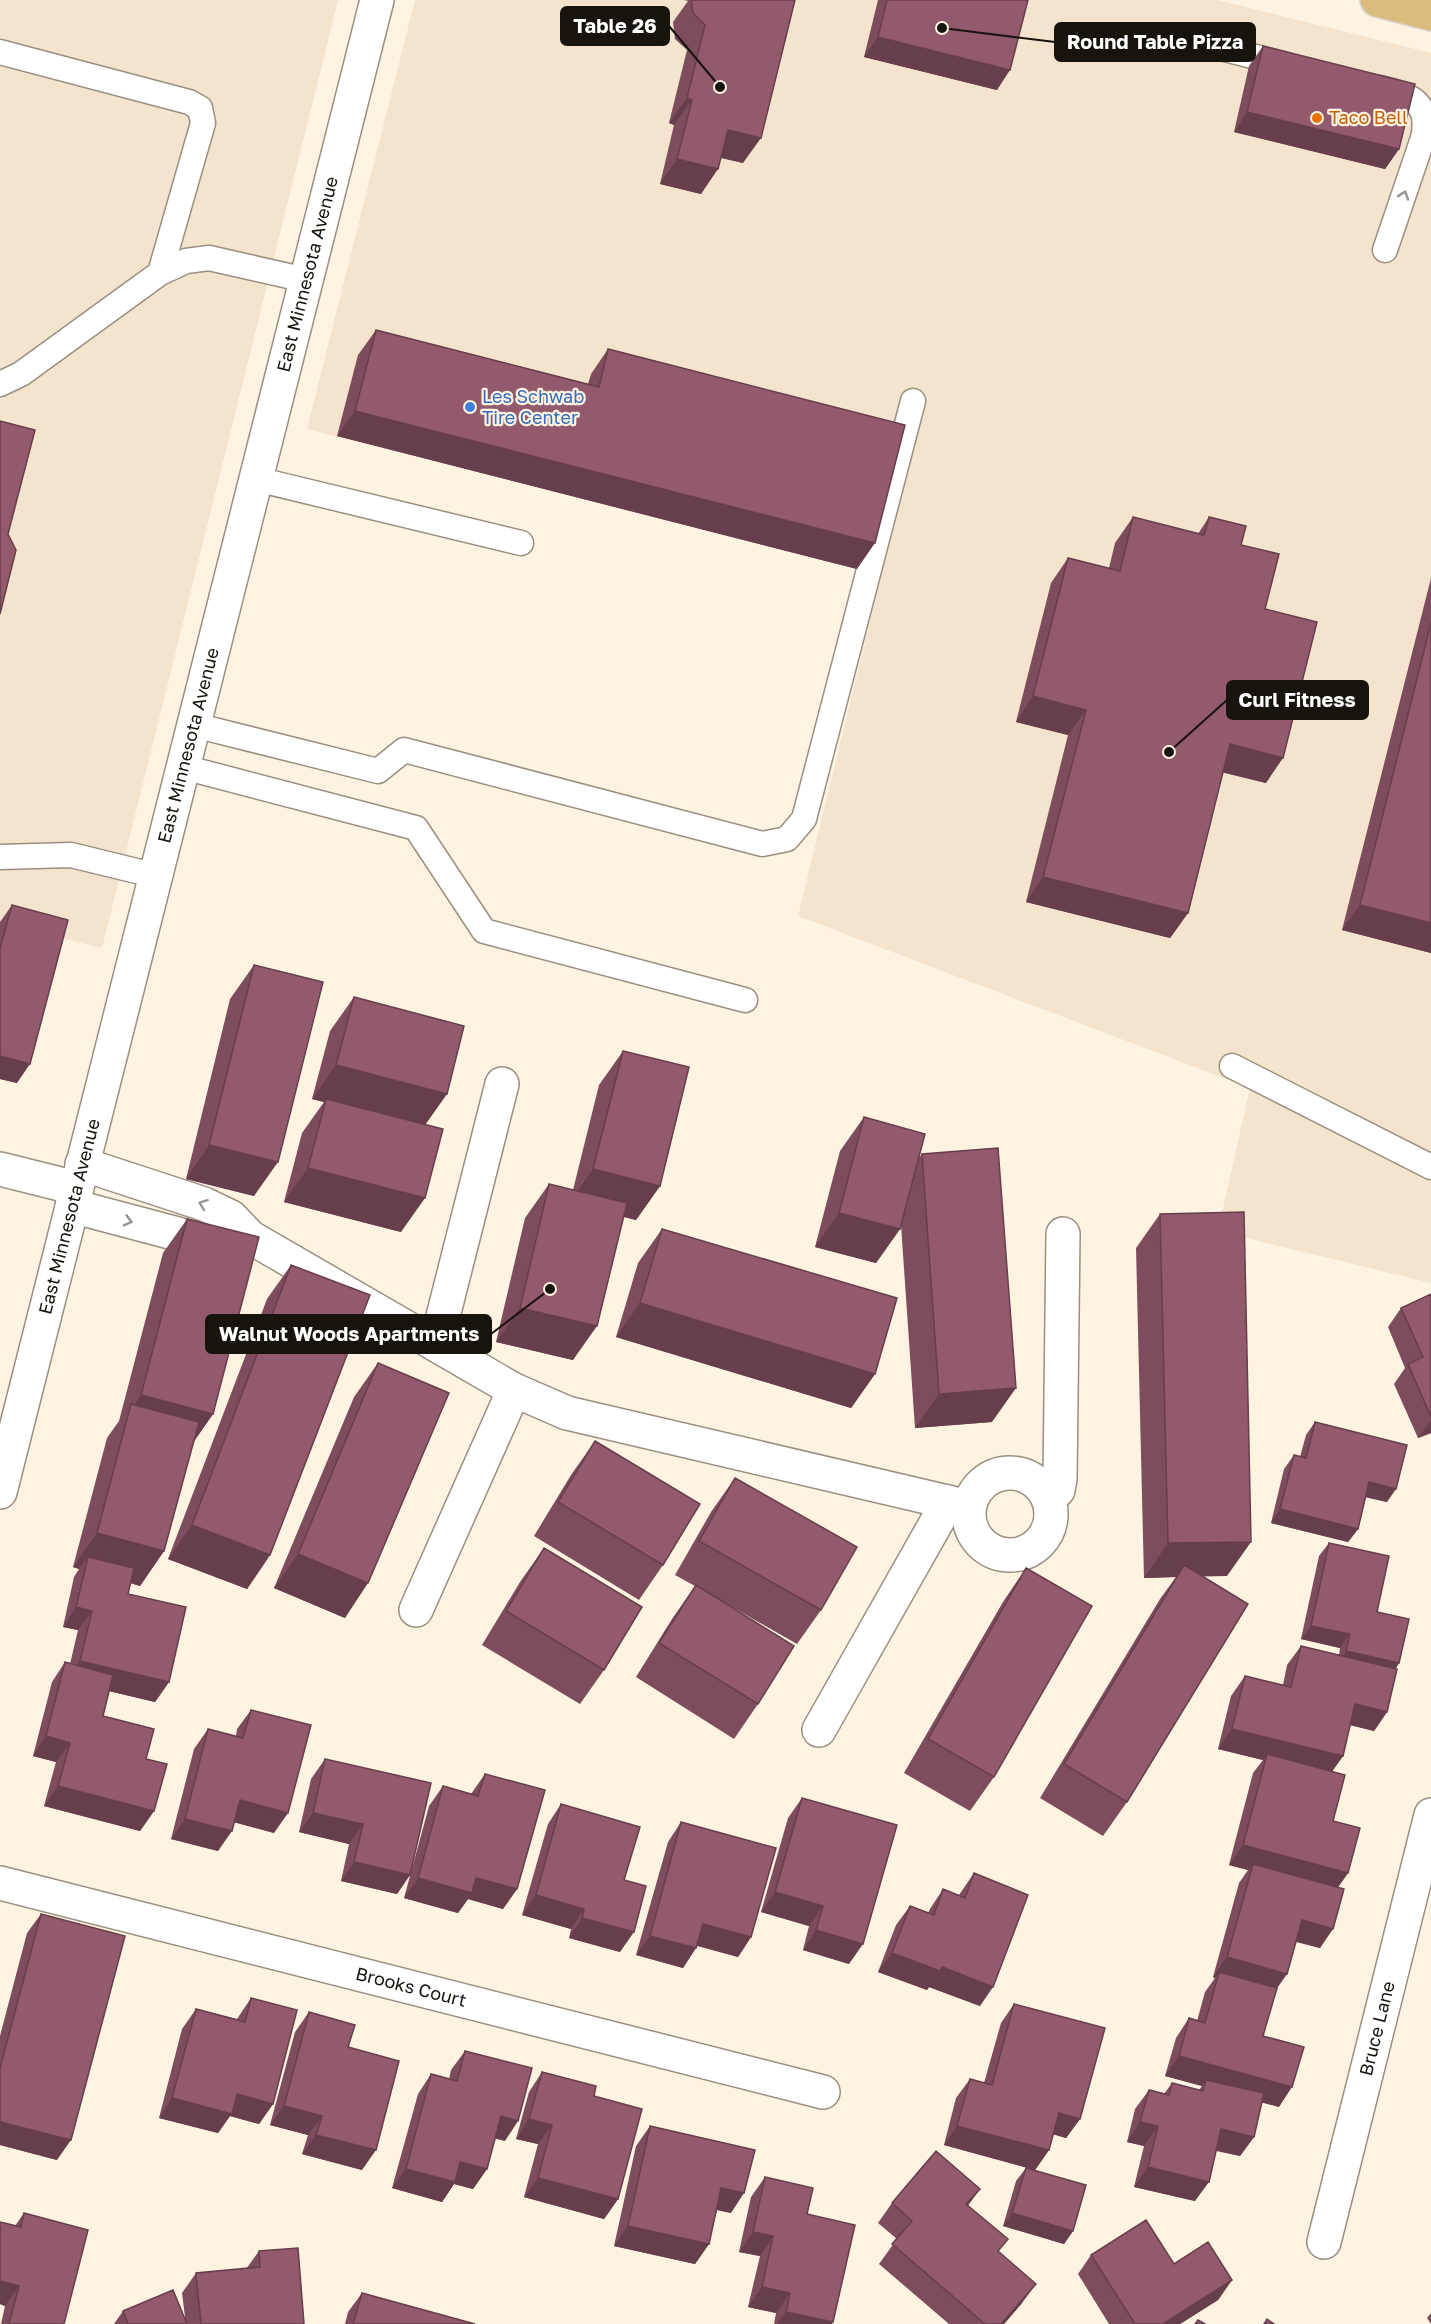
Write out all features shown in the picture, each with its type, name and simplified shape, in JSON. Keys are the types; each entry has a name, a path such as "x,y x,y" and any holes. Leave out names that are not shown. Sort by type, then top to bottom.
{"main road":[{"path":"1377,0 1431,14"}],"street":[{"name":"East Minnesota Avenue","path":"0,1492 377,0"},
{"path":"436,1344 502,1084"},
{"path":"0,1169 77,1186 204,1204 231,1217 250,1237 514,1390 567,1413 959,1505 974,1534 983,1545 995,1553 1009,1555 1022,1553 1034,1547 1044,1537 1050,1525 1052,1512 1042,1488 1032,1479 1020,1474 994,1475 959,1505 819,1730"},
{"path":"77,1186 222,1246 250,1237"},
{"path":"1048,1499 1058,1490 1060,1479 1063,1234"},
{"path":"416,1610 514,1390"},
{"name":"Bruce Lane","path":"1324,2242 1431,1815"},
{"name":"Brooks Court","path":"0,1883 824,2092"}],"lane":[{"path":"1205,44 1304,69"},
{"path":"0,52 189,102 200,108 203,123 160,273"},
{"path":"1360,82 1410,96 1425,116 1423,138 1385,250"},
{"path":"0,384 21,374 160,273 186,261 209,258 306,280"},
{"path":"195,724 378,771 404,750 762,844 787,839 804,819 913,401"},
{"path":"256,479 521,543"},
{"path":"183,767 416,828 484,931 745,1000"},
{"path":"0,857 71,855 157,876"},
{"path":"1232,1066 1431,1167"}],"shaded area":[{"path":"0,0 338,0 102,948 0,923"},
{"path":"415,0 1218,0 1431,53 1431,1283 1218,1231 1250,1088 798,916 882,572 307,429"}],"building":[{"path":"691,0 795,0 761,138 728,130 718,169 677,159 692,100 687,98 705,25 693,13"},
{"path":"887,0 1028,0 1010,70 878,37"},
{"name":"Taco Bell","path":"1263,46 1415,84 1399,149 1247,112"},
{"path":"376,330 599,387 608,349 905,425 875,543 355,411"},
{"path":"0,421 35,430 8,534 16,550 0,614"},
{"path":"1133,517 1204,535 1209,517 1246,526 1241,545 1279,554 1265,609 1317,622 1283,758 1230,744 1188,913 1043,877 1086,710 1033,696 1068,558 1120,571"},
{"path":"1431,623 1431,923 1360,905"},
{"path":"12,905 68,920 30,1064 0,1056 0,948"},
{"path":"254,965 323,982 278,1162 209,1145"},
{"path":"354,997 464,1026 447,1094 336,1065"},
{"path":"623,1051 689,1067 660,1186 593,1169"},
{"path":"326,1099 443,1129 425,1198 308,1168"},
{"path":"864,1117 925,1134 900,1229 839,1213"},
{"path":"998,1148 1016,1388 939,1394 922,1154"},
{"path":"549,1184 627,1203 597,1326 520,1308"},
{"path":"1244,1212 1251,1542 1168,1543 1160,1214"},
{"path":"187,1219 259,1237 213,1414 141,1395"},
{"path":"662,1229 897,1298 875,1374 640,1303"},
{"path":"291,1265 370,1295 270,1555 192,1525"},
{"path":"1431,1294 1431,1417 1408,1364 1423,1357 1401,1308"},
{"path":"378,1363 449,1393 368,1583 298,1554"},
{"path":"131,1404 199,1422 164,1551 97,1533"},
{"path":"1315,1422 1407,1445 1396,1489 1369,1482 1358,1529 1280,1509 1294,1455 1306,1458"},
{"path":"595,1441 700,1504 663,1565 558,1502"},
{"path":"735,1478 857,1547 821,1610 699,1541"},
{"path":"1329,1543 1389,1556 1377,1612 1409,1619 1399,1663 1346,1651 1350,1634 1311,1626"},
{"path":"544,1548 642,1607 604,1670 506,1611"},
{"path":"88,1557 134,1568 128,1594 186,1607 169,1682 80,1661 92,1611 76,1607"},
{"path":"1184,1565 1248,1604 1127,1802 1064,1764"},
{"path":"1026,1568 1092,1606 994,1777 928,1739"},
{"path":"696,1585 794,1646 758,1704 659,1643"},
{"path":"1301,1646 1397,1669 1387,1712 1355,1704 1343,1756 1232,1729 1245,1676 1291,1687"},
{"path":"65,1662 113,1675 103,1716 154,1729 146,1759 167,1764 154,1811 58,1786 70,1743 46,1736"},
{"path":"251,1710 311,1725 288,1813 240,1800 232,1831 185,1819 208,1729 243,1738"},
{"path":"1267,1754 1345,1775 1333,1821 1360,1828 1348,1873 1243,1845"},
{"path":"325,1759 431,1783 410,1875 354,1862 363,1824 313,1813"},
{"path":"485,1774 545,1790 517,1889 476,1878 472,1893 418,1878 443,1786 478,1796"},
{"path":"802,1798 897,1825 863,1944 816,1930 823,1906 775,1892"},
{"path":"561,1804 640,1827 624,1880 646,1886 634,1932 582,1918 584,1909 536,1895"},
{"path":"681,1822 776,1848 751,1937 703,1924 696,1948 650,1936"},
{"path":"1253,1864 1344,1889 1333,1929 1302,1920 1287,1974 1227,1957"},
{"path":"974,1873 1028,1895 993,1987 942,1967 940,1971 892,1953 910,1906 934,1915 943,1889 965,1898"},
{"path":"41,1914 125,1936 71,2140 0,2122 0,2068"},
{"path":"1219,1972 1277,1988 1263,2036 1304,2047 1292,2087 1179,2056 1189,2018 1205,2023"},
{"path":"251,1998 297,2010 273,2104 237,2094 232,2114 172,2098 196,2009 245,2022"},
{"path":"1014,2004 1105,2028 1080,2119 1059,2113 1049,2150 957,2126 970,2079 992,2085"},
{"path":"309,2012 355,2025 348,2047 399,2061 376,2150 316,2135 322,2116 284,2106"},
{"path":"465,2051 532,2068 518,2121 501,2116 487,2169 460,2162 455,2182 406,2169 431,2074 457,2081"},
{"path":"542,2072 596,2086 594,2096 642,2109 618,2199 538,2178 552,2125 529,2119"},
{"path":"1206,2080 1264,2093 1254,2137 1221,2129 1209,2182 1148,2167 1158,2126 1140,2122 1149,2090 1169,2095 1172,2083 1203,2091"},
{"path":"650,2126 755,2150 744,2193 721,2188 709,2244 628,2226"},
{"path":"936,2151 980,2189 966,2204 1008,2239 998,2251 1036,2284 1001,2324 985,2324 892,2244 912,2221 892,2203"},
{"path":"1026,2168 1086,2185 1073,2231 1012,2213"},
{"path":"765,2177 813,2188 807,2214 855,2225 833,2322 786,2312 790,2293 762,2287 773,2236 753,2232"},
{"path":"24,2213 88,2230 64,2324 9,2324 19,2286 0,2281 0,2222 21,2227"},
{"path":"1146,2220 1174,2264 1208,2242 1232,2280 1163,2324 1135,2324 1091,2255"},
{"path":"298,2248 304,2324 201,2324 196,2273 260,2267 259,2251"},
{"path":"173,2290 187,2324 128,2324 123,2311"},
{"path":"362,2293 475,2324 353,2324"},
{"path":"1267,2319 1274,2324 1264,2324"}],"place":[{"name":"Round Table Pizza","path":"942,28"},
{"name":"Table 26","path":"720,87"},
{"name":"Taco Bell","path":"1317,118"},
{"name":"Les Schwab Tire Center","path":"470,407"},
{"name":"Curl Fitness","path":"1169,752"},
{"name":"Walnut Woods Apartments","path":"550,1289"}]}
